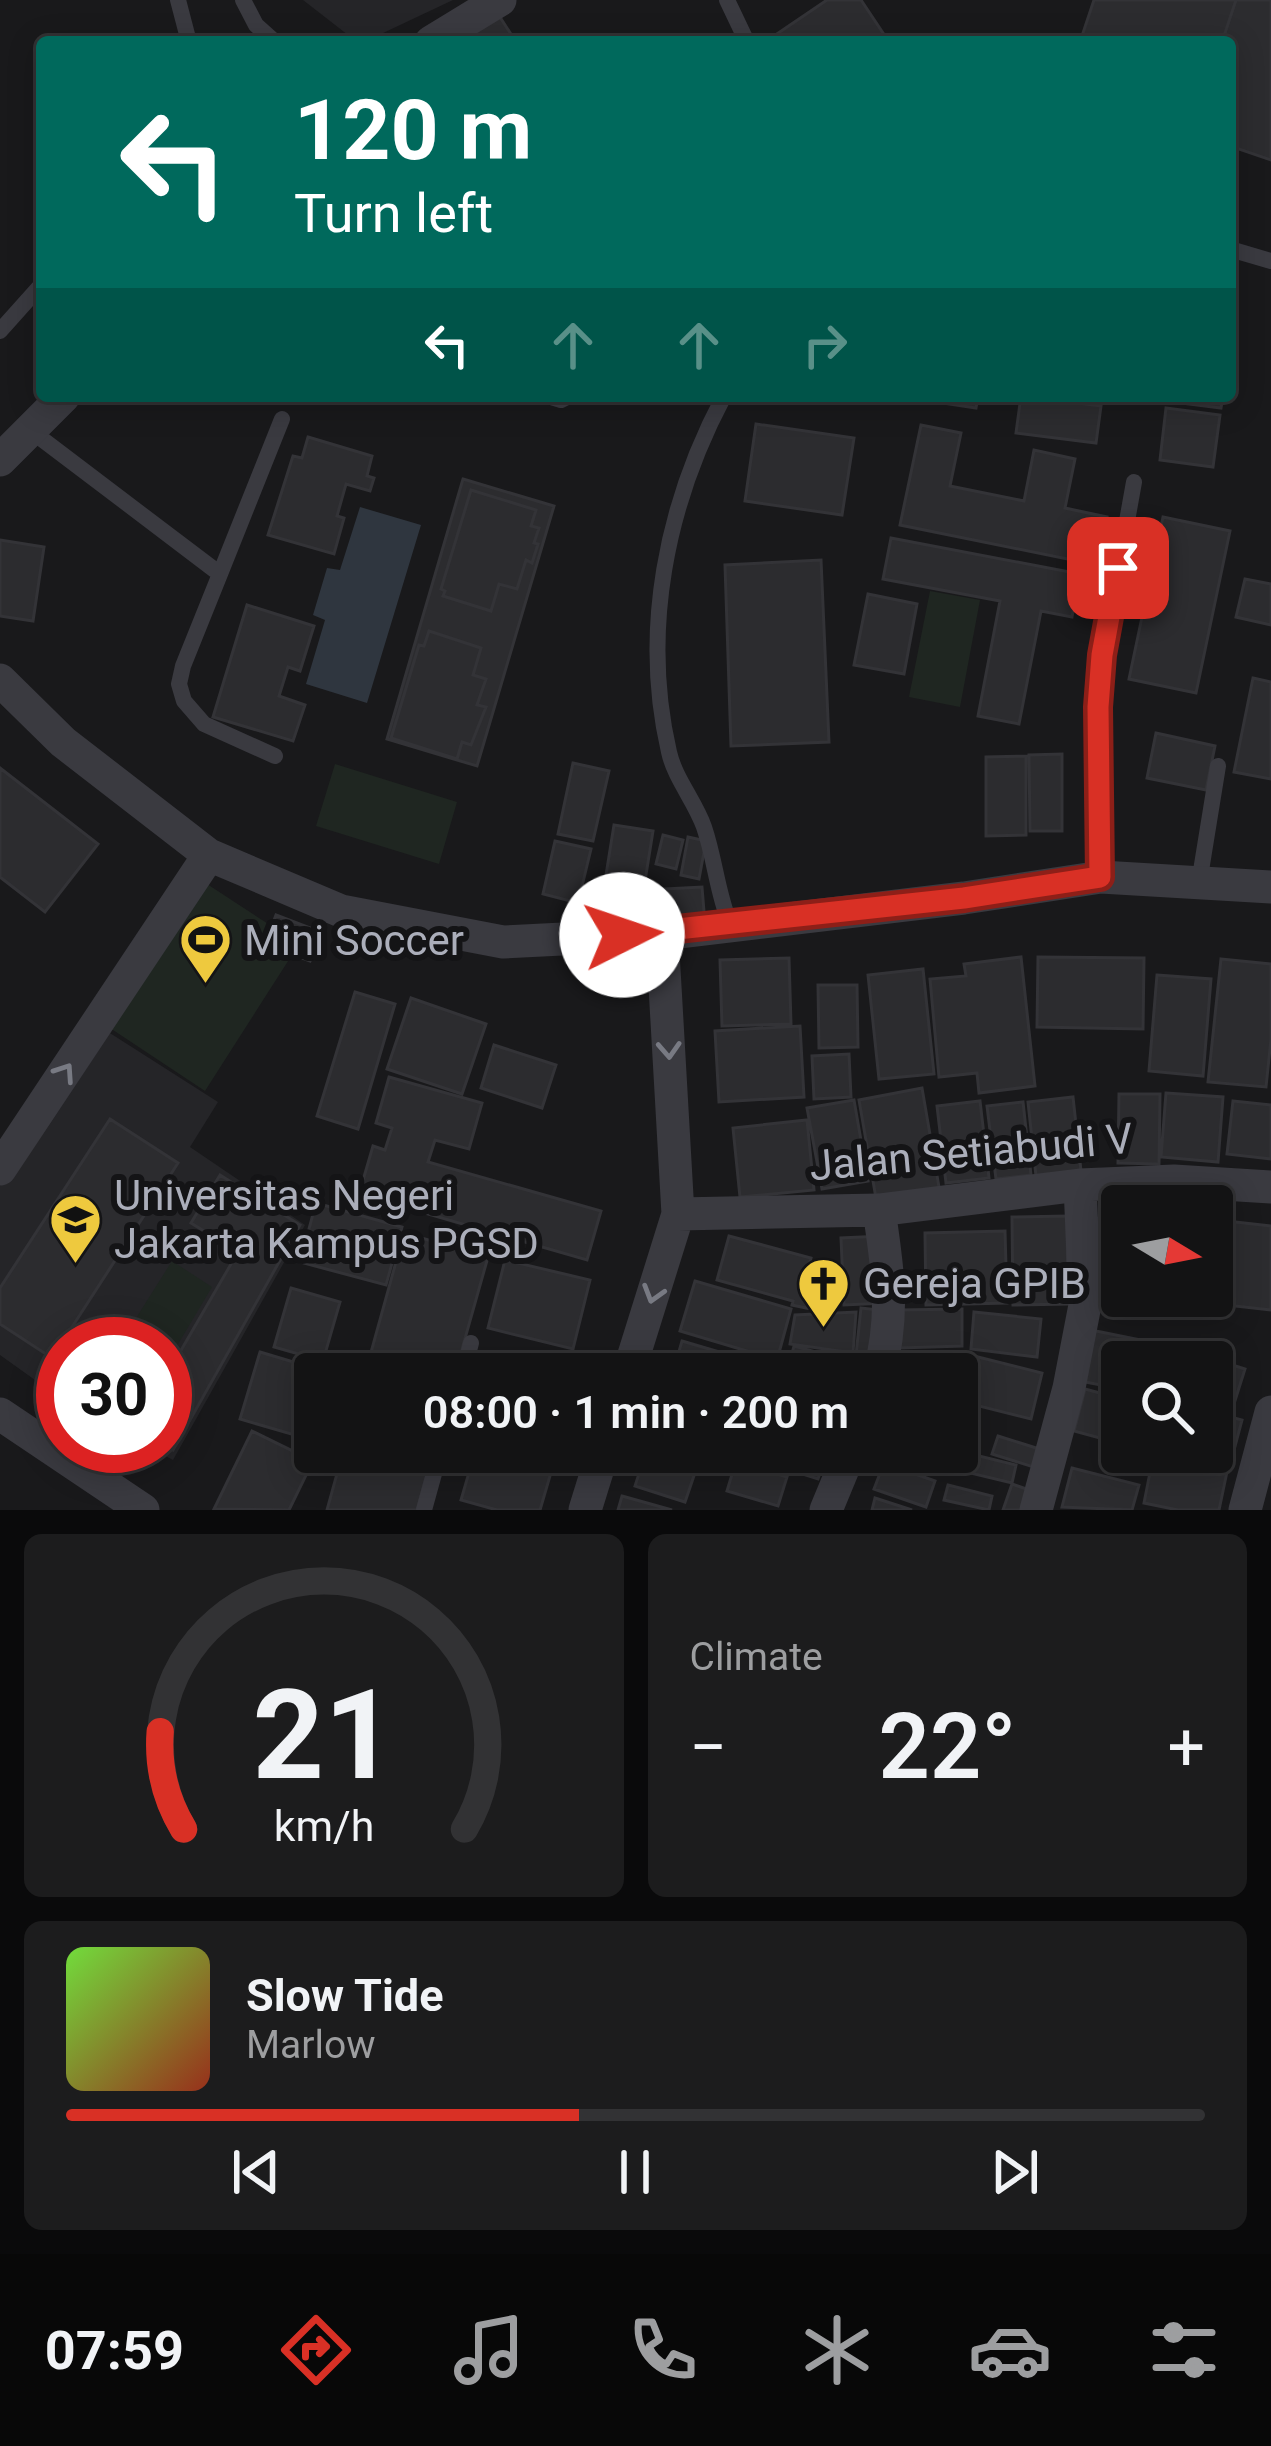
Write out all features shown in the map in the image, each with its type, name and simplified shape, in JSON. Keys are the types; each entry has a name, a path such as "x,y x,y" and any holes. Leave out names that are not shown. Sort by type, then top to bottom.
{"street":[{"path":"441,36 500,0"},
{"path":"0,460 58,402"},
{"path":"0,680 63,742 208,855 340,911 503,941 662,934 1100,877 1271,887"},
{"path":"0,1169 208,855"},
{"path":"635,1353 678,1214 662,934"},
{"name":"Jalan Setiabudi V","path":"678,1214 879,1210 1079,1185 1174,1181 1271,1187"},
{"path":"1036,1510 1069,1388 1085,1305 1079,1185"},
{"path":"879,1210 888,1274 889,1336 884,1353"},
{"path":"1245,1510 1271,1412"},
{"path":"0,1414 143,1510"},
{"path":"585,1510 596,1473"},
{"path":"826,1510 841,1473"}],"lane":[{"path":"178,0 187,36"},
{"path":"243,0 256,25 268,36"},
{"path":"727,0 744,36"},
{"path":"1236,251 1271,261"},
{"path":"0,331 36,291"},
{"path":"721,402 672,519 654,664 669,757 704,827 718,896 730,924"},
{"path":"275,756 205,724 184,701 179,684 282,419"},
{"path":"30,430 220,574"},
{"path":"1100,877 1102,655 1134,482"},
{"path":"1199,883 1218,766"},
{"path":"468,1353 471,1343"},
{"path":"424,1510 434,1473"}],"shaded area":[{"path":"303,0 453,0 377,36 349,36"},
{"path":"360,507 421,525 367,703 306,684 325,620 313,615 327,568 340,570"},
{"path":"930,591 980,600 960,707 909,697"},
{"path":"335,764 457,802 439,864 316,826"},
{"name":"Mini Soccer","path":"204,882 299,944 205,1091 110,1028"},
{"name":"Universitas Negeri Jakarta Kampus PGSD","path":"102,1028 218,1102 190,1147 305,1225 192,1426 192,1317 36,1317 36,1381 0,1355 0,1186"},
{"path":"172,1261 212,1287 192,1321 192,1317 137,1317"}],"building":[{"path":"827,0 861,0 885,36 774,36"},
{"path":"1094,0 1236,0 1224,36 1082,36"},
{"path":"1094,0 1271,0 1271,160 1236,148 1236,36 1082,36"},
{"path":"498,14 512,36 465,36"},
{"path":"936,402 977,402 976,408"},
{"path":"1020,402 1101,406 1096,443 1016,433"},
{"path":"1173,402 1222,402 1221,408"},
{"path":"1166,408 1220,415 1213,467 1160,460"},
{"path":"756,424 854,438 842,515 745,501"},
{"path":"921,425 961,433 950,486 1024,501 1034,450 1075,459 1065,508 1107,517 1097,565 900,525"},
{"path":"308,437 372,456 367,476 374,478 370,491 346,484 337,516 344,518 334,554 268,535 293,456 302,458"},
{"path":"463,479 554,506 477,766 387,739"},
{"path":"471,490 536,510 531,526 539,528 532,563 526,560 517,589 499,584 491,611 443,596 441,589"},
{"path":"1163,517 1230,531 1196,693 1129,679"},
{"path":"891,538 1080,574 1072,617 1041,611 1019,724 978,716 1000,601 883,579"},
{"path":"0,540 44,547 33,621 0,616"},
{"path":"821,560 829,742 731,746 725,565"},
{"path":"1245,579 1271,584 1271,625 1236,617"},
{"path":"868,594 917,604 904,674 854,665"},
{"path":"247,605 314,626 300,671 288,667 279,696 305,705 293,741 213,717"},
{"path":"429,631 481,648 473,675 486,679 477,705 486,707 471,745 462,742 457,759 391,738 419,645 424,646"},
{"path":"1253,678 1271,682 1271,779 1234,772"},
{"path":"1156,733 1215,746 1206,790 1147,778"},
{"path":"1062,754 1062,831 1030,831 1029,755"},
{"path":"1026,756 1026,835 986,836 986,757"},
{"path":"573,763 609,771 593,841 558,834"},
{"path":"0,768 98,844 45,912 0,877"},
{"path":"614,825 653,831 645,881 606,875"},
{"path":"663,835 683,840 676,869 656,864"},
{"path":"688,837 706,841 699,879 681,875"},
{"path":"555,841 591,849 578,903 543,894"},
{"path":"702,887 705,924 647,927 646,890"},
{"path":"276,915 321,932 310,961 265,944"},
{"path":"1021,957 1035,1086 979,1093 977,1073 939,1077 930,979 966,976 964,964"},
{"path":"1038,957 1144,958 1143,1029 1037,1027"},
{"path":"789,958 791,1024 722,1026 720,960"},
{"path":"1221,959 1271,964 1266,1087 1208,1082"},
{"path":"923,969 934,1074 879,1079 868,975"},
{"path":"1157,975 1211,979 1203,1076 1149,1071"},
{"path":"818,985 857,985 858,1047 819,1048"},
{"path":"355,992 395,1004 358,1129 317,1116"},
{"path":"411,998 486,1024 462,1094 387,1069"},
{"path":"800,1026 804,1097 719,1102 715,1031"},
{"path":"494,1045 556,1065 542,1108 481,1088"},
{"path":"849,1054 851,1097 814,1099 812,1056"},
{"path":"389,1077 482,1103 469,1149 435,1140 428,1162 601,1211 587,1260 359,1194 373,1146 385,1150 392,1128 376,1123"},
{"path":"922,1088 940,1193 877,1204 859,1100"},
{"path":"1166,1093 1223,1097 1218,1162 1161,1157"},
{"path":"1119,1094 1160,1094 1159,1164 1118,1163"},
{"path":"1073,1097 1081,1171 1036,1176 1028,1102"},
{"path":"854,1100 868,1181 822,1189 807,1108"},
{"path":"980,1101 989,1178 946,1183 937,1106"},
{"path":"1233,1101 1271,1105 1271,1159 1227,1154"},
{"path":"1023,1102 1031,1175 996,1179 987,1106"},
{"path":"110,1119 178,1163 78,1317 36,1317 36,1348 0,1324 0,1288"},
{"path":"807,1120 814,1190 740,1197 733,1128"},
{"path":"220,1175 300,1225 192,1416 192,1331 238,1252 191,1223"},
{"path":"316,1203 402,1227 386,1285 300,1262"},
{"path":"1067,1216 1068,1304 1013,1305 1012,1217"},
{"path":"1094,1218 1101,1218 1101,1242 1092,1241"},
{"path":"1233,1222 1271,1226 1271,1310 1233,1306"},
{"path":"1005,1231 1007,1303 926,1305 925,1233"},
{"path":"404,1233 488,1257 461,1353 371,1353"},
{"path":"729,1236 811,1258 804,1284 834,1290 830,1313 717,1280"},
{"path":"882,1236 885,1303 844,1305 841,1238"},
{"path":"505,1260 590,1280 573,1349 488,1328"},
{"path":"695,1281 791,1309 779,1353 754,1353 680,1331"},
{"path":"291,1288 340,1302 325,1353 274,1347"},
{"path":"861,1308 887,1311 882,1353 856,1353"},
{"path":"962,1309 962,1346 900,1348 899,1310"},
{"name":"Gereja GPIB","path":"856,1312 853,1353 790,1344 795,1315"},
{"path":"974,1312 1041,1319 1037,1357 971,1349"},
{"path":"1091,1330 1145,1341 1101,1341 1101,1385 1080,1381"},
{"path":"682,1341 723,1353 679,1353"},
{"path":"794,1346 819,1353 792,1353"},
{"path":"260,1352 294,1362 294,1435 240,1419"},
{"path":"978,1357 1042,1373 1031,1419 978,1406"},
{"path":"1233,1365 1245,1369 1233,1407"},
{"path":"1085,1389 1101,1393 1101,1438 1074,1431"},
{"path":"1233,1418 1242,1420 1233,1454"},
{"path":"252,1431 294,1452 294,1473 307,1473 289,1510 214,1509"},
{"path":"998,1436 1049,1452 1043,1470 992,1454"},
{"path":"978,1456 1016,1465 1012,1483 970,1473 978,1473"},
{"path":"1072,1468 1139,1485 1132,1510 1062,1507"},
{"path":"337,1473 427,1473 417,1510 327,1510"},
{"path":"469,1473 551,1473 540,1510 497,1510 461,1500"},
{"path":"639,1473 695,1473 685,1502 635,1486"},
{"path":"732,1473 787,1477 778,1506 727,1491"},
{"path":"880,1473 912,1473 935,1481 926,1507 874,1489"},
{"path":"1150,1473 1227,1473 1219,1510 1178,1510 1144,1503"},
{"path":"1012,1484 1032,1491 1026,1510 1003,1510"},
{"path":"948,1485 992,1496 989,1510 944,1500"},
{"path":"622,1496 672,1510 618,1510"},
{"path":"875,1498 912,1510 872,1510"}],"place":[{"name":"Mini Soccer","path":"205,986"},
{"name":"Universitas Negeri Jakarta Kampus PGSD","path":"75,1265"},
{"name":"Gereja GPIB","path":"824,1329"}],"route":[{"path":"622,935 964,898 1100,877 1098,707 1118,568"}]}
